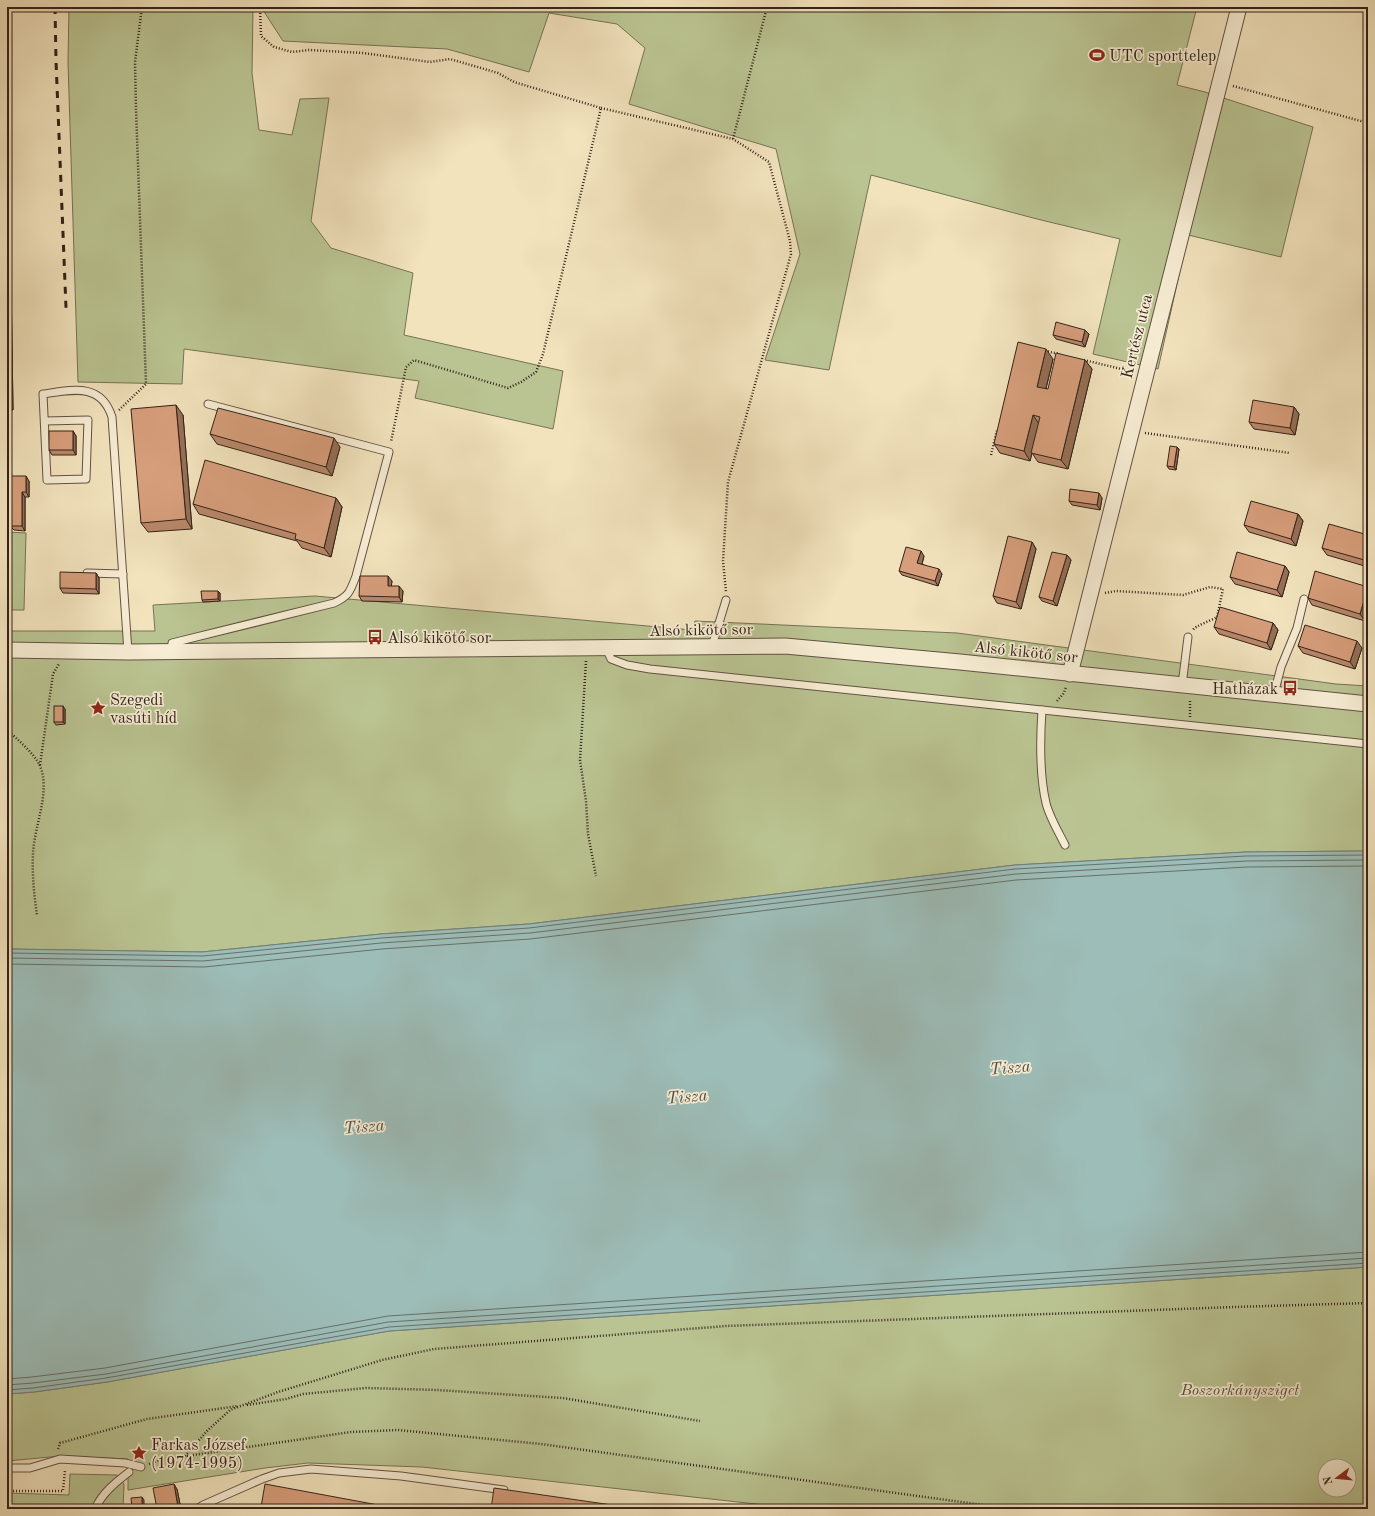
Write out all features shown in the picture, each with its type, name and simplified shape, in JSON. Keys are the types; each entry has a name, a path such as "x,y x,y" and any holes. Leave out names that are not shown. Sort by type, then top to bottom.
{"street":[{"name":"Kertész utca","path":"1070,674 1239,7"},
{"name":"Alsó kikötő sor","path":"7,650 171,652 785,646 960,662 1368,704"}],"lane":[{"path":"45,421 88,420 86,479 46,480 43,394 76,389 85,390 95,394 106,404 112,417 128,652"},
{"path":"171,652 172,643 334,603 345,598 351,589 356,576 389,452 208,404"},
{"path":"78,573 123,574"},
{"path":"1274,694 1281,666 1296,628 1304,599"},
{"path":"712,646 726,600"},
{"path":"1186,685 1188,637"},
{"path":"606,648 611,659 627,665 650,669 1368,744"},
{"path":"1042,710 1040,730 1042,778 1046,804 1065,845"},
{"path":"7,1468 30,1468 60,1459 125,1463 141,1467"},
{"path":"197,1509 262,1479 279,1473 311,1469 401,1476 512,1491"},
{"path":"95,1509 97,1504 112,1486 129,1472"}],"path":[{"path":"112,417 146,384 135,62 142,7"},
{"path":"260,7 262,36 274,47 292,52 309,50 364,53 430,62 450,58 498,73 514,82 601,108 733,139 769,162 790,241 791,254 728,482 723,561 726,600"},
{"path":"733,139 768,7"},
{"path":"1219,82 1368,123"},
{"path":"389,452 406,367 414,360 508,388 521,382 536,372 543,354 601,108"},
{"path":"1042,350 1065,355"},
{"path":"1080,359 1145,374"},
{"path":"991,455 998,426"},
{"path":"1131,431 1290,453"},
{"path":"1089,596 1116,591 1183,595 1210,587 1223,589 1217,616 1209,622 1195,627 1188,637"},
{"path":"586,649 580,760 586,801 588,834 596,876"},
{"path":"37,916 33,854 36,830 43,798 44,783 40,765 53,674 66,651"},
{"path":"1050,711 1064,692 1070,674"},
{"path":"1186,685 1190,725"},
{"path":"7,730 27,749 40,765"},
{"path":"185,1456 207,1431 230,1410 278,1392 382,1360 434,1349 726,1326 1368,1303"},
{"path":"60,1459 57,1448 60,1443 147,1419 286,1399 303,1394 366,1388 437,1390 563,1398 700,1421"},
{"path":"141,1467 159,1460 351,1432 398,1430 541,1444 1012,1509"},
{"path":"7,1491 63,1492 65,1470 72,1470"}],"green space":[{"path":"69,7 253,7 252,73 259,130 292,135 300,99 329,98 311,221 331,248 413,273 404,335 563,371 553,429 415,398 419,381 184,349 182,384 78,382 68,62"},
{"path":"261,7 1197,7 1177,85 1205,92 1313,127 1281,257 1188,235 1158,369 1093,354 1120,239 1037,219 871,175 829,370 765,360 800,254 776,149 629,104 645,48 617,24 549,13 529,72 447,49 283,41"},
{"path":"7,532 26,533 24,610 7,610"},
{"path":"315,596 692,630 695,621 957,633 1336,684 1368,686 1368,851 1246,852 1015,865 529,924 381,934 202,952 7,949 7,631 155,631 153,605"},
{"name":"Boszorkánysziget","path":"1368,1267 1368,1509 801,1509 422,1467 308,1463 265,1468 128,1490 128,1459 61,1456 7,1461 7,1394 34,1392 107,1382 389,1331"},
{"path":"70,1474 117,1475 124,1484 123,1509 7,1509 7,1493 69,1495"}],"water":[{"name":"Tisza","path":"1368,851 1368,1267 389,1331 107,1382 34,1392 7,1394 7,949 202,952 381,934 529,924 1015,865 1246,852"}],"building":[{"path":"7,143 11,407 7,407"},
{"path":"1056,322 1085,330 1082,342 1053,335"},
{"path":"1018,342 1046,349 1037,387 1048,389 1056,353 1085,360 1061,460 1031,453 1040,417 1033,415 1024,451 994,444"},
{"path":"1253,400 1294,407 1290,428 1249,422"},
{"path":"176,405 186,519 141,523 131,409"},
{"path":"218,408 334,438 326,467 210,434"},
{"path":"49,431 73,431 73,450 49,450"},
{"path":"1170,446 1177,447 1174,467 1167,466"},
{"path":"205,460 336,498 324,548 295,539 296,534 193,504"},
{"path":"7,476 26,476 26,492 22,492 22,526 10,526 11,492 7,492"},
{"path":"1070,489 1099,493 1097,505 1069,501"},
{"path":"1251,501 1298,514 1291,539 1244,525"},
{"path":"1329,524 1368,535 1368,561 1322,548"},
{"path":"1008,536 1032,542 1016,602 993,596"},
{"path":"906,547 921,551 917,563 939,569 935,581 899,571"},
{"path":"1052,552 1067,555 1053,601 1039,597"},
{"path":"1237,552 1285,566 1277,590 1230,577"},
{"path":"1315,571 1368,587 1360,614 1308,598"},
{"path":"60,572 96,573 96,589 60,588"},
{"path":"360,576 388,576 388,586 399,586 399,597 359,596"},
{"path":"201,591 218,591 218,599 202,600"},
{"path":"1220,607 1273,623 1267,643 1214,627"},
{"path":"1305,625 1357,641 1350,662 1298,646"},
{"path":"54,706 63,706 63,722 54,722"},
{"path":"174,1484 178,1507 157,1509 153,1488"},
{"path":"265,1484 389,1507 389,1509 272,1509 261,1507"},
{"path":"494,1488 640,1509 491,1509"},
{"path":"142,1497 142,1509 132,1509 131,1498"}],"railway":[{"path":"55,7 66,308"}],"place":[{"name":"UTC sporttelep","path":"1097,55"},
{"name":"Alsó kikötő sor","path":"375,637"},
{"name":"Hatházak","path":"1290,688"},
{"name":"Szegedi vasúti híd","path":"98,708"},
{"name":"Farkas József (1974-1995)","path":"139,1453"}]}
